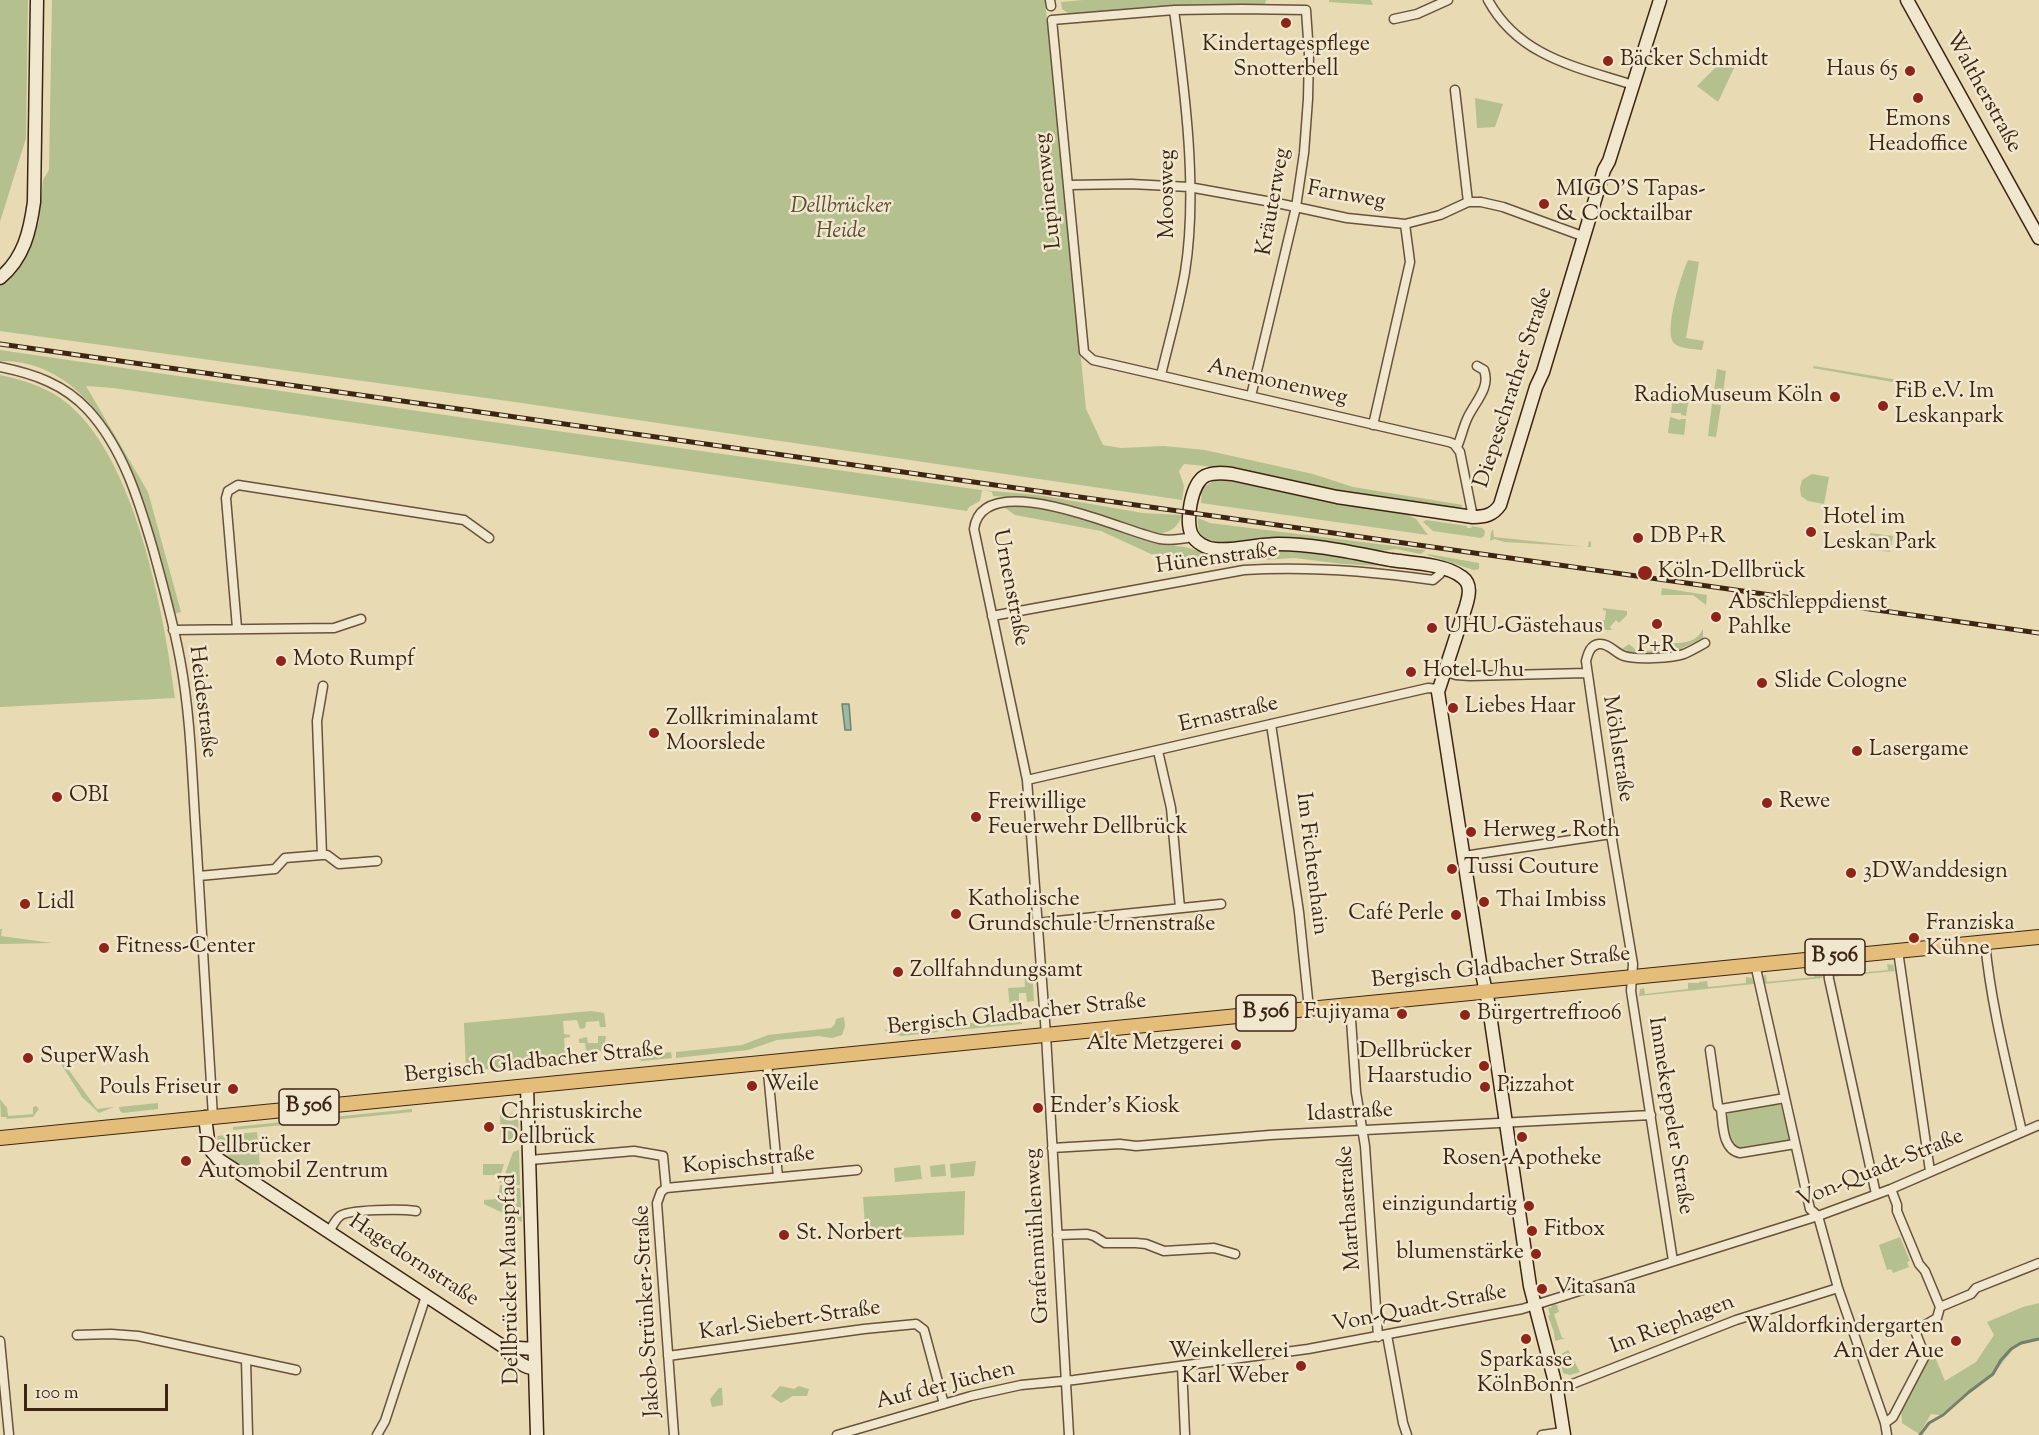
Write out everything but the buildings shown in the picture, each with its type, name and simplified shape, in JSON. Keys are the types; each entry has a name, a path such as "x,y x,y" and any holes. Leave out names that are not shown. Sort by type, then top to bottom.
{"main road":[{"name":"Bergisch Gladbacher Straße","path":"0,1138 2039,937"}],"street":[{"path":"0,278 14,264 22,251 34,202 37,0"},
{"path":"1394,19 1417,14 1448,0"},
{"path":"1488,0 1507,27 1536,50 1572,65 1634,85"},
{"name":"Diepeschrather Straße","path":"1192,537 1190,516 1194,490 1206,475 1216,473 1232,474 1337,497 1473,517 1491,514 1500,505 1604,170 1610,161 1660,0"},
{"name":"Waltherstraße","path":"1906,0 2039,238"},
{"name":"Kräuterweg","path":"1174,10 1306,10 1309,54 1304,153 1296,207 1251,396"},
{"name":"Lupinenweg","path":"1088,357 1084,352 1052,20 1174,10"},
{"name":"Moosweg","path":"1161,375 1185,272 1189,230 1190,187 1185,93 1174,10"},
{"path":"1455,90 1468,202"},
{"name":"Farnweg","path":"1068,185 1131,184 1190,187 1347,218 1405,224"},
{"path":"1373,425 1410,262 1405,224 1440,215 1468,202 1481,202 1503,207 1585,237"},
{"name":"Anemonenweg","path":"1088,357 1449,442 1457,447"},
{"path":"1473,517 1462,460 1457,447 1468,417 1479,402 1487,377 1484,370 1477,366"},
{"name":"Heidestraße","path":"0,367 34,375 56,384 87,410 106,434 122,462 139,505 162,580 180,659 190,732 199,876 209,1117"},
{"path":"237,628 226,498 228,491 238,485 464,520 489,538"},
{"name":"Urnenstraße","path":"1046,1035 1027,780 974,529 978,516 993,504 1005,501 1022,502 1063,508 1161,539 1175,540 1192,537 1204,546 1214,549 1278,544 1300,545 1416,562 1442,569 1464,578 1469,594 1444,671"},
{"name":"Hünenstraße","path":"992,616 1244,570 1283,567 1314,568 1380,572 1433,580 1442,569"},
{"path":"173,630 334,628 361,620"},
{"name":"Möhlstraße","path":"1632,977 1633,964 1586,673 1588,653 1593,646 1599,644 1632,657 1676,656 1705,643"},
{"path":"1542,1435 1564,1433 1557,1390 1534,1304 1439,689 1444,671 1470,676 1586,673"},
{"path":"322,855 317,721 323,686"},
{"name":"Ernastraße","path":"1027,780 1428,688 1439,689"},
{"name":"Im Fichtenhain","path":"1271,724 1299,912 1309,1009"},
{"path":"1158,751 1171,808 1180,908"},
{"path":"1464,856 1611,834"},
{"path":"199,876 275,869 285,858 327,855 339,864 376,861"},
{"path":"1038,923 1221,904"},
{"path":"1985,942 2003,1044 2022,1132"},
{"path":"1898,951 1930,1171"},
{"path":"1827,958 1829,979 1876,1194"},
{"path":"1755,964 1810,1209 1818,1216 1838,1288 1887,1435"},
{"name":"Immekeppeler Straße","path":"1632,977 1631,991 1673,1261"},
{"name":"Marthastraße","path":"1350,1005 1356,1092 1365,1146 1383,1336 1407,1435"},
{"name":"Grafenmühlenweg","path":"1046,1035 1069,1435"},
{"path":"1710,1050 1718,1106 1721,1109 1729,1148 1734,1152 1795,1144"},
{"path":"767,1062 778,1177"},
{"name":"Dellbrücker Mauspfad","path":"527,1086 537,1435"},
{"path":"1721,1109 1785,1098"},
{"name":"Idastraße","path":"1052,1149 1651,1115"},
{"name":"Hagedornstraße","path":"209,1117 207,1141 213,1154 504,1347 530,1368 535,1368"},
{"name":"Von-Quadt-Straße","path":"1066,1381 1299,1350 1522,1309 1818,1216 1891,1188 2039,1125"},
{"name":"Kopischstraße","path":"530,1160 633,1151 652,1153 663,1156 666,1188 857,1170"},
{"name":"Jakob-Strünker-Straße","path":"666,1188 660,1192 657,1203 674,1435"},
{"path":"1885,1424 1893,1418 1924,1356 1915,1331 1937,1318 1940,1306 1925,1270 1919,1264 1897,1211 1891,1188"},
{"name":"Hagedornstraße","path":"329,1232 337,1219 344,1214 391,1209 416,1211"},
{"path":"1058,1236 1086,1234 1106,1243 1146,1244 1164,1251 1214,1248 1235,1254"},
{"path":"1940,1306 1971,1294 1976,1288 2039,1263"},
{"name":"Im Riephagen","path":"1557,1390 1736,1320 1838,1288"},
{"path":"377,1435 385,1421 426,1296"},
{"name":"Karl-Siebert-Straße","path":"668,1356 916,1324 924,1330 944,1404"},
{"path":"77,1335 138,1336 296,1370"},
{"path":"0,1341 9,1435"},
{"name":"Hagedornstraße","path":"504,1347 534,1349"},
{"path":"246,1360 248,1435"},
{"path":"1182,1366 1185,1435"},
{"name":"Auf der Jüchen","path":"843,1434 1005,1388 1066,1381"}],"green space":[{"path":"0,0 28,0 26,138 0,222"},
{"name":"Dellbrücker Heide","path":"52,0 1045,0 1086,409 1103,445 1121,448 1164,446 1205,450 1313,474 1353,487 1463,505 1458,510 1327,491 1225,468 1184,464 1179,471 1184,486 1182,500 508,401 0,331 0,285 14,274 30,248 39,221 43,180 49,170"},
{"path":"1266,0 1265,5 1138,8 1069,14 1062,9 1061,2"},
{"path":"1329,0 1371,0 1373,5 1329,2"},
{"path":"1730,53 1736,55 1734,68 1718,102 1697,86"},
{"path":"1475,98 1503,104 1495,127 1477,128"},
{"path":"1688,260 1699,262 1686,338 1704,341 1702,350 1681,347 1675,344 1672,338 1674,303"},
{"path":"0,350 982,490 980,501 969,507 967,511 113,388 86,386 148,492 181,612 174,614 123,461 107,427 84,397 70,385 38,367 19,362 0,361"},
{"path":"1814,366 1898,380 1898,383 1813,368"},
{"path":"1717,369 1726,371 1722,400 1713,399"},
{"path":"0,375 33,384 63,400 88,425 109,457 127,495 154,580 175,698 0,707"},
{"path":"1673,395 1689,397 1686,416 1681,413 1671,413"},
{"path":"1712,404 1721,405 1716,437 1708,436"},
{"path":"1670,417 1686,419 1684,435 1668,433"},
{"path":"1812,474 1829,477 1824,504 1808,501 1801,496 1802,480"},
{"path":"1214,480 1404,513 1416,519 1428,535 1201,503 1202,489"},
{"path":"983,490 1038,495 1143,513 1182,515 1172,530 1154,533 1069,505 993,496 992,492"},
{"path":"1008,506 1046,509 1083,517 1166,545 1185,547 1209,554 1268,549 1304,550 1362,560 1378,566 1295,558 1244,561 1213,567 1203,562 1151,554 1101,531 1015,515 1005,508"},
{"path":"1198,518 1210,523 1426,550 1421,554 1396,549 1380,551 1287,538 1218,542 1208,540 1199,532"},
{"path":"1426,520 1467,526 1467,528 1472,526 1482,528 1485,531 1484,536 1481,538 1433,531 1423,522"},
{"path":"1493,529 1494,537 1584,547 1505,542 1494,539 1490,541"},
{"path":"1870,533 1893,536 1890,552 1867,549 1868,542 1883,546 1883,540 1869,540"},
{"path":"1428,554 1479,563 1479,569 1474,570"},
{"path":"1662,588 1707,595 1706,605 1693,595 1661,595"},
{"path":"1603,608 1627,611 1627,615 1619,623 1616,620 1610,627 1612,630 1603,630 1600,628 1601,620 1605,620 1606,611"},
{"path":"1703,629 1703,638 1674,652 1634,653 1622,649 1629,644 1637,651 1676,650 1671,643 1693,640"},
{"path":"0,929 2,929 1,936 52,943 0,944"},
{"path":"1887,964 1893,965 1895,971 1830,977 1833,969 1837,968 1838,975 1888,970"},
{"path":"1032,965 1034,1001 1027,1002 1026,993 1019,993 1019,1003 1015,1003 1016,1010 1028,1009 1027,1016 1021,1017 1022,1024 946,1031 944,1018 948,1018 949,1025 1011,1019 1008,988 1025,987 1024,966"},
{"path":"1814,970 1821,972 1823,978 1763,984 1764,975 1766,975 1767,982 1814,977"},
{"path":"1746,977 1752,978 1754,984 1639,996 1640,989 1644,988 1645,994 1688,989 1688,983 1707,981 1708,987 1746,983"},
{"path":"591,1011 604,1013 606,1027 600,1027 599,1021 586,1022 585,1028 580,1029 577,1020 563,1021 564,1034 570,1035 564,1038 566,1062 466,1071 464,1023"},
{"path":"844,1017 845,1026 842,1035 832,1038 819,1036 777,1040 748,1050 676,1058 676,1052 742,1045 768,1035 831,1028 836,1019"},
{"path":"935,1019 938,1032 902,1036 888,1034 884,1029 890,1031 930,1027 930,1020"},
{"path":"598,1036 606,1036 603,1048 598,1054 587,1059 585,1043 579,1043 579,1039 587,1037 588,1043 598,1043"},
{"path":"50,1044 97,1109 114,1107 99,1113 82,1097 54,1053 46,1047"},
{"path":"671,1052 672,1058 642,1061 633,1056 637,1054"},
{"path":"0,1099 7,1108 8,1116 33,1114 33,1107 36,1106 39,1109 33,1117 7,1119 1,1117"},
{"path":"158,1103 158,1109 123,1113 119,1107"},
{"path":"1772,1104 1781,1105 1789,1139 1784,1143 1741,1150 1730,1144 1726,1122 1730,1111"},
{"path":"412,1109 412,1112 233,1130 233,1127"},
{"path":"518,1113 519,1142 501,1140 500,1114"},
{"path":"257,1132 261,1177 228,1156 222,1150 217,1136"},
{"path":"519,1150 520,1185 505,1186 505,1174 513,1152"},
{"path":"976,1161 974,1176 951,1178 950,1164"},
{"path":"483,1164 504,1164 501,1183 498,1182 497,1175 483,1175"},
{"path":"945,1164 946,1176 931,1177 930,1166"},
{"path":"920,1165 922,1179 895,1182 894,1168"},
{"path":"500,1185 502,1189 520,1188 522,1222 484,1204 484,1200 498,1199"},
{"path":"965,1191 964,1235 866,1239 863,1197"},
{"path":"1900,1237 1910,1261 1907,1262 1909,1267 1893,1273 1891,1269 1887,1270 1879,1245"},
{"path":"2039,1303 2039,1340 2016,1346 1993,1374 1940,1415 1931,1414 1919,1434 1902,1423 1901,1408 1927,1360 1935,1357 1945,1381 1976,1362 1994,1335 1987,1322"},
{"path":"1551,1304 1557,1305 1559,1312 1554,1314 1562,1338 1566,1338 1555,1341 1548,1316 1550,1315 1548,1308 1552,1307"},
{"path":"1568,1350 1580,1372 1570,1375 1563,1373 1561,1365 1563,1364 1558,1356"},
{"path":"780,1386 794,1389 799,1386 809,1389 807,1396 793,1396 781,1403 771,1396"},
{"path":"719,1388 722,1388 723,1405 712,1407 710,1399"}],"shaded area":[{"path":"842,704 849,704 851,730 845,730"}],"waterway":[{"path":"1920,1435 1929,1423 1943,1415 1993,1374 2011,1349 2021,1343 2039,1339"}],"railway":[{"path":"0,344 2039,633"}],"place":[{"name":"Kindertagespflege Snotterbell","path":"1286,23"},
{"name":"Bäcker Schmidt","path":"1608,61"},
{"name":"Haus 65","path":"1910,71"},
{"name":"Emons Headoffice","path":"1918,98"},
{"name":"MIGO'S Tapas- & Cocktailbar","path":"1544,204"},
{"name":"RadioMuseum Köln","path":"1835,397"},
{"name":"FiB e.V. Im Leskanpark","path":"1883,406"},
{"name":"Hotel im Leskan Park","path":"1811,532"},
{"name":"DB P+R","path":"1638,538"},
{"name":"Köln-Dellbrück","path":"1645,573"},
{"name":"Abschleppdienst Pahlke","path":"1716,617"},
{"name":"P+R","path":"1657,624"},
{"name":"UHU-Gästehaus","path":"1432,628"},
{"name":"Moto Rumpf","path":"281,661"},
{"name":"Hotel Uhu","path":"1411,672"},
{"name":"Slide Cologne","path":"1762,683"},
{"name":"Liebes Haar","path":"1453,708"},
{"name":"Zollkriminalamt Moorslede","path":"654,733"},
{"name":"Lasergame","path":"1857,751"},
{"name":"OBI","path":"57,797"},
{"name":"Rewe","path":"1767,803"},
{"name":"Freiwillige Feuerwehr Dellbrück","path":"976,817"},
{"name":"Herweg - Roth","path":"1471,832"},
{"name":"Tussi Couture","path":"1452,869"},
{"name":"3DWanddesign","path":"1851,873"},
{"name":"Thai Imbiss","path":"1484,902"},
{"name":"Lidl","path":"25,904"},
{"name":"Katholische Grundschule Urnenstraße","path":"956,914"},
{"name":"Café Perle","path":"1456,915"},
{"name":"Franziska Kühne","path":"1914,938"},
{"name":"Fitness-Center","path":"104,948"},
{"name":"Zollfahndungsamt","path":"898,972"},
{"name":"Fujiyama","path":"1402,1014"},
{"name":"Bürgertreff1006","path":"1465,1015"},
{"name":"Alte Metzgerei","path":"1236,1045"},
{"name":"SuperWash","path":"28,1058"},
{"name":"Dellbrücker Haarstudio","path":"1484,1066"},
{"name":"Weile","path":"752,1086"},
{"name":"Pizzahot","path":"1485,1087"},
{"name":"Pouls Friseur","path":"233,1089"},
{"name":"Ender's Kiosk","path":"1038,1108"},
{"name":"Christuskirche Dellbrück","path":"489,1127"},
{"name":"Rosen-Apotheke","path":"1522,1137"},
{"name":"Dellbrücker Automobil Zentrum","path":"186,1161"},
{"name":"einzigundartig","path":"1529,1206"},
{"name":"Fitbox","path":"1532,1231"},
{"name":"St. Norbert","path":"784,1235"},
{"name":"blumenstärke","path":"1536,1254"},
{"name":"Vitasana","path":"1542,1289"},
{"name":"Sparkasse KölnBonn","path":"1526,1339"},
{"name":"Waldorfkindergarten An der Aue","path":"1956,1341"},
{"name":"Weinkellerei Karl Weber","path":"1301,1366"}]}
